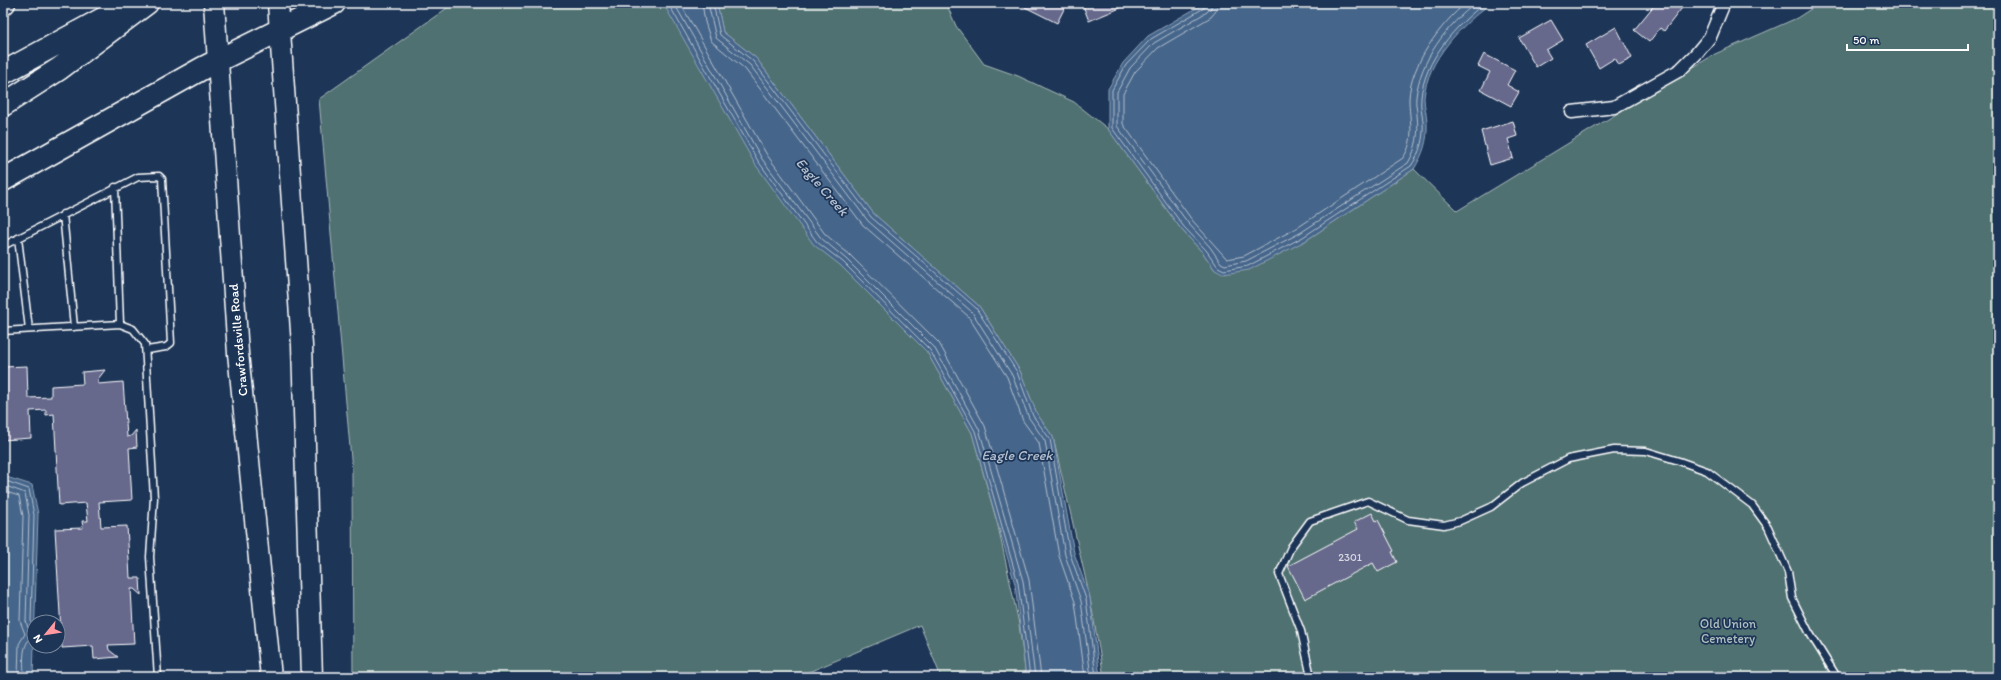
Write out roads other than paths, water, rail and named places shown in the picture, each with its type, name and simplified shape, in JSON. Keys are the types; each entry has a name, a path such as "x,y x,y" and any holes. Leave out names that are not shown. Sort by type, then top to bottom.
{"highway":[{"path":"3,73 132,3"},
{"path":"3,105 59,69 147,3"},
{"path":"3,180 218,60 279,28 317,13 334,3"}],"main road":[{"name":"Crawfordsville Road","path":"214,3 238,353 271,677"},
{"path":"278,3 302,345 312,677"}],"street":[{"path":"1572,112 1614,107 1680,70 1696,54 1710,36 1724,3"}],"lane":[{"path":"3,246 115,187 142,175 159,176 162,179 171,343 166,347 147,350"},
{"path":"115,187 120,324"},
{"path":"63,214 74,327"},
{"path":"18,238 29,329"},
{"path":"3,331 120,324 136,332 145,344 147,350 154,498 150,557 158,677"},
{"path":"1312,677 1301,631 1279,574 1291,547 1310,521 1368,501 1408,520 1444,525 1460,521 1491,507 1522,483 1568,459 1614,450 1646,450 1707,471 1752,505 1768,527 1781,552 1788,572 1792,598 1802,619 1837,677"}],"water":[{"name":"Eagle Creek","path":"663,3 717,3 723,32 756,58 874,214 979,306 1020,371 1037,414 1053,437 1074,553 1090,598 1100,677 1026,677 1015,584 972,433 927,352 840,265 814,245 755,164"},
{"path":"1205,3 1491,3 1458,32 1439,57 1432,70 1424,98 1427,123 1426,141 1414,169 1305,241 1249,270 1223,274 1215,270 1203,253 1181,229 1108,129 1108,89 1123,63 1148,36"},
{"path":"3,476 32,485 38,514 35,614 26,614 26,654 34,654 33,677 3,677"}],"park label":[{"name":"Old Union Cemetery","path":"1728,630"}]}
